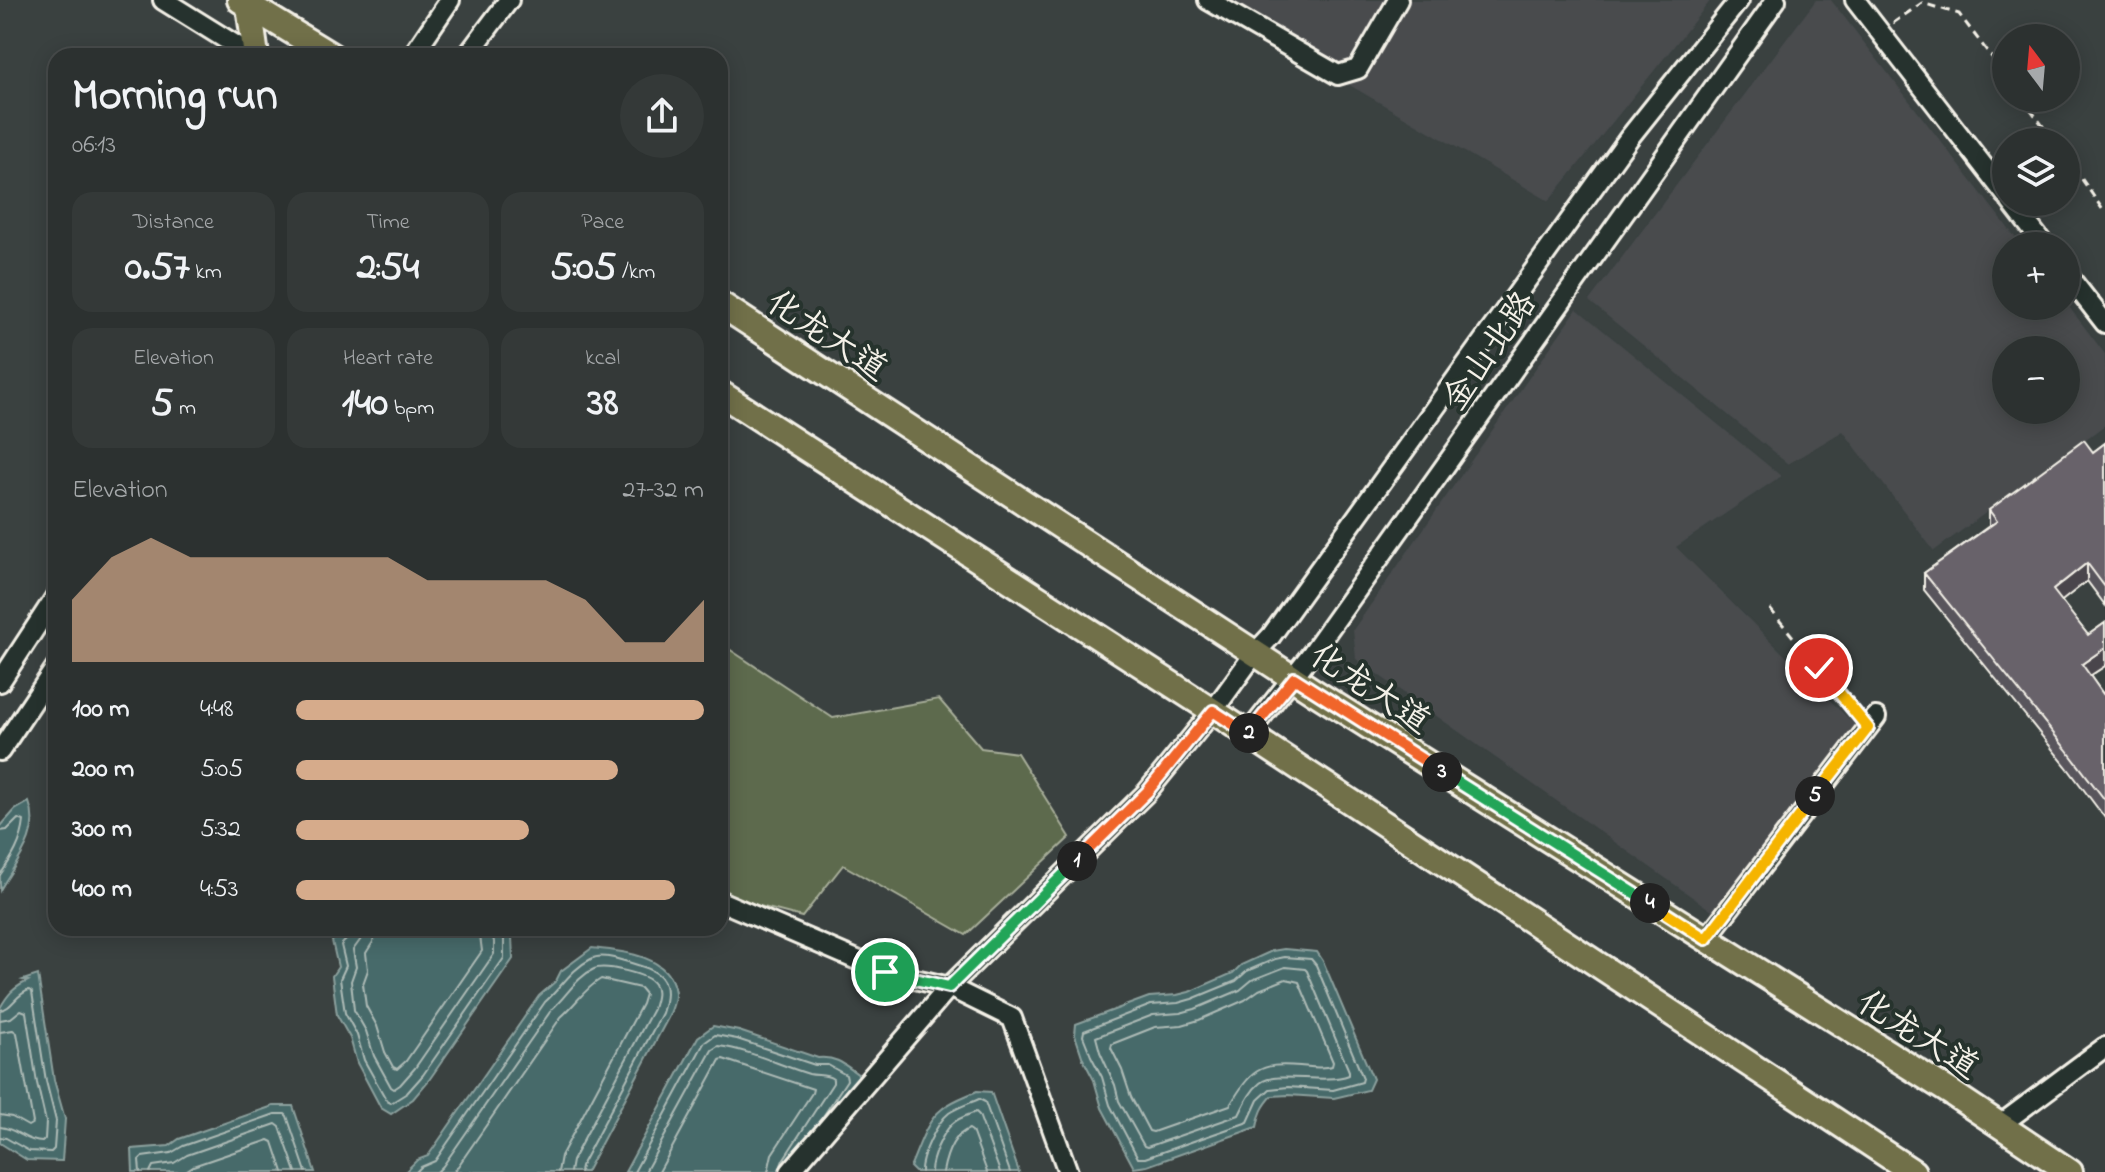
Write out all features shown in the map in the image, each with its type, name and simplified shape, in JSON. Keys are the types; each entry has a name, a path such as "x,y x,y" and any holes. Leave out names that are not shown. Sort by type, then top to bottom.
{"main road":[{"path":"244,3 252,48"},
{"path":"244,3 319,48"},
{"name":"化龙大道","path":"728,309 1255,653 2070,1172"},
{"path":"728,398 1213,711 1913,1172"}],"street":[{"path":"163,0 241,48"},
{"path":"417,48 450,0"},
{"path":"473,48 509,0"},
{"path":"1208,0 1338,75 1358,69 1398,0"},
{"name":"金山北路","path":"790,1172 949,987 1147,792 1213,711 1271,636 1629,138 1739,0"},
{"name":"金山北路","path":"1248,734 1294,678 1776,0"},
{"path":"1855,0 1992,176"},
{"path":"2022,216 2034,232"},
{"path":"2080,291 2105,323"},
{"path":"0,682 48,608"},
{"path":"0,751 48,679"},
{"path":"1706,939 1872,722"},
{"path":"728,904 885,972 949,987 1012,1018 1068,1172"},
{"path":"2000,1125 2105,1047"}],"path":[{"path":"1881,33 1922,3 1959,14 1992,58"},
{"path":"2080,176 2105,213"},
{"path":"1770,609 1872,722"}],"shaded area":[{"path":"1203,0 1711,0 1549,201"},
{"path":"1816,0 1831,0 1992,207 1992,216 1999,216 2011,232 1992,232 1992,320 2079,320 2105,354 2105,425 1934,551 1843,431 1788,464 1589,301"},
{"path":"1577,309 1781,476 1676,547 1858,728 1712,911 1356,659 1353,630"}],"green space":[{"path":"728,648 833,718 939,699 981,748 1017,753 1070,837 966,935 843,865 802,917 737,900 728,892"}],"water":[{"path":"29,802 32,826 29,837 0,890 0,827 15,810"},
{"path":"339,936 512,937 513,959 429,1080 413,1099 391,1114 381,1108 357,1063 350,1038 337,1015 332,976 338,967 332,941"},
{"path":"592,948 630,953 654,963 671,980 675,995 669,1016 586,1172 405,1172 417,1160 428,1156 539,996 556,981 561,971"},
{"path":"1284,949 1317,952 1323,961 1373,1079 1368,1090 1334,1098 1272,1096 1262,1110 1257,1127 1134,1168 1102,1108 1075,1035 1076,1024 1149,997 1189,992 1233,973 1241,965"},
{"path":"38,975 54,1080 65,1119 62,1161 27,1160 0,1143 0,1008 11,992 28,981 23,980"},
{"path":"713,1026 739,1031 818,1058 835,1060 859,1075 796,1172 625,1172 698,1037"},
{"path":"977,1091 991,1092 1019,1172 915,1172 910,1167 936,1114"},
{"path":"273,1106 293,1106 315,1172 133,1172 132,1149 169,1146 179,1139"}],"building":[{"path":"2084,440 2093,452 2105,443 2105,587 2087,563 2053,590 2088,635 2105,623 2105,648 2082,664 2103,694 2105,692 2105,800 1924,573 1997,521 1989,510"}],"route":[{"path":"885,972 949,987 1147,792 1213,711 1248,734 1294,678 1706,939 1868,728 1819,668"}]}
